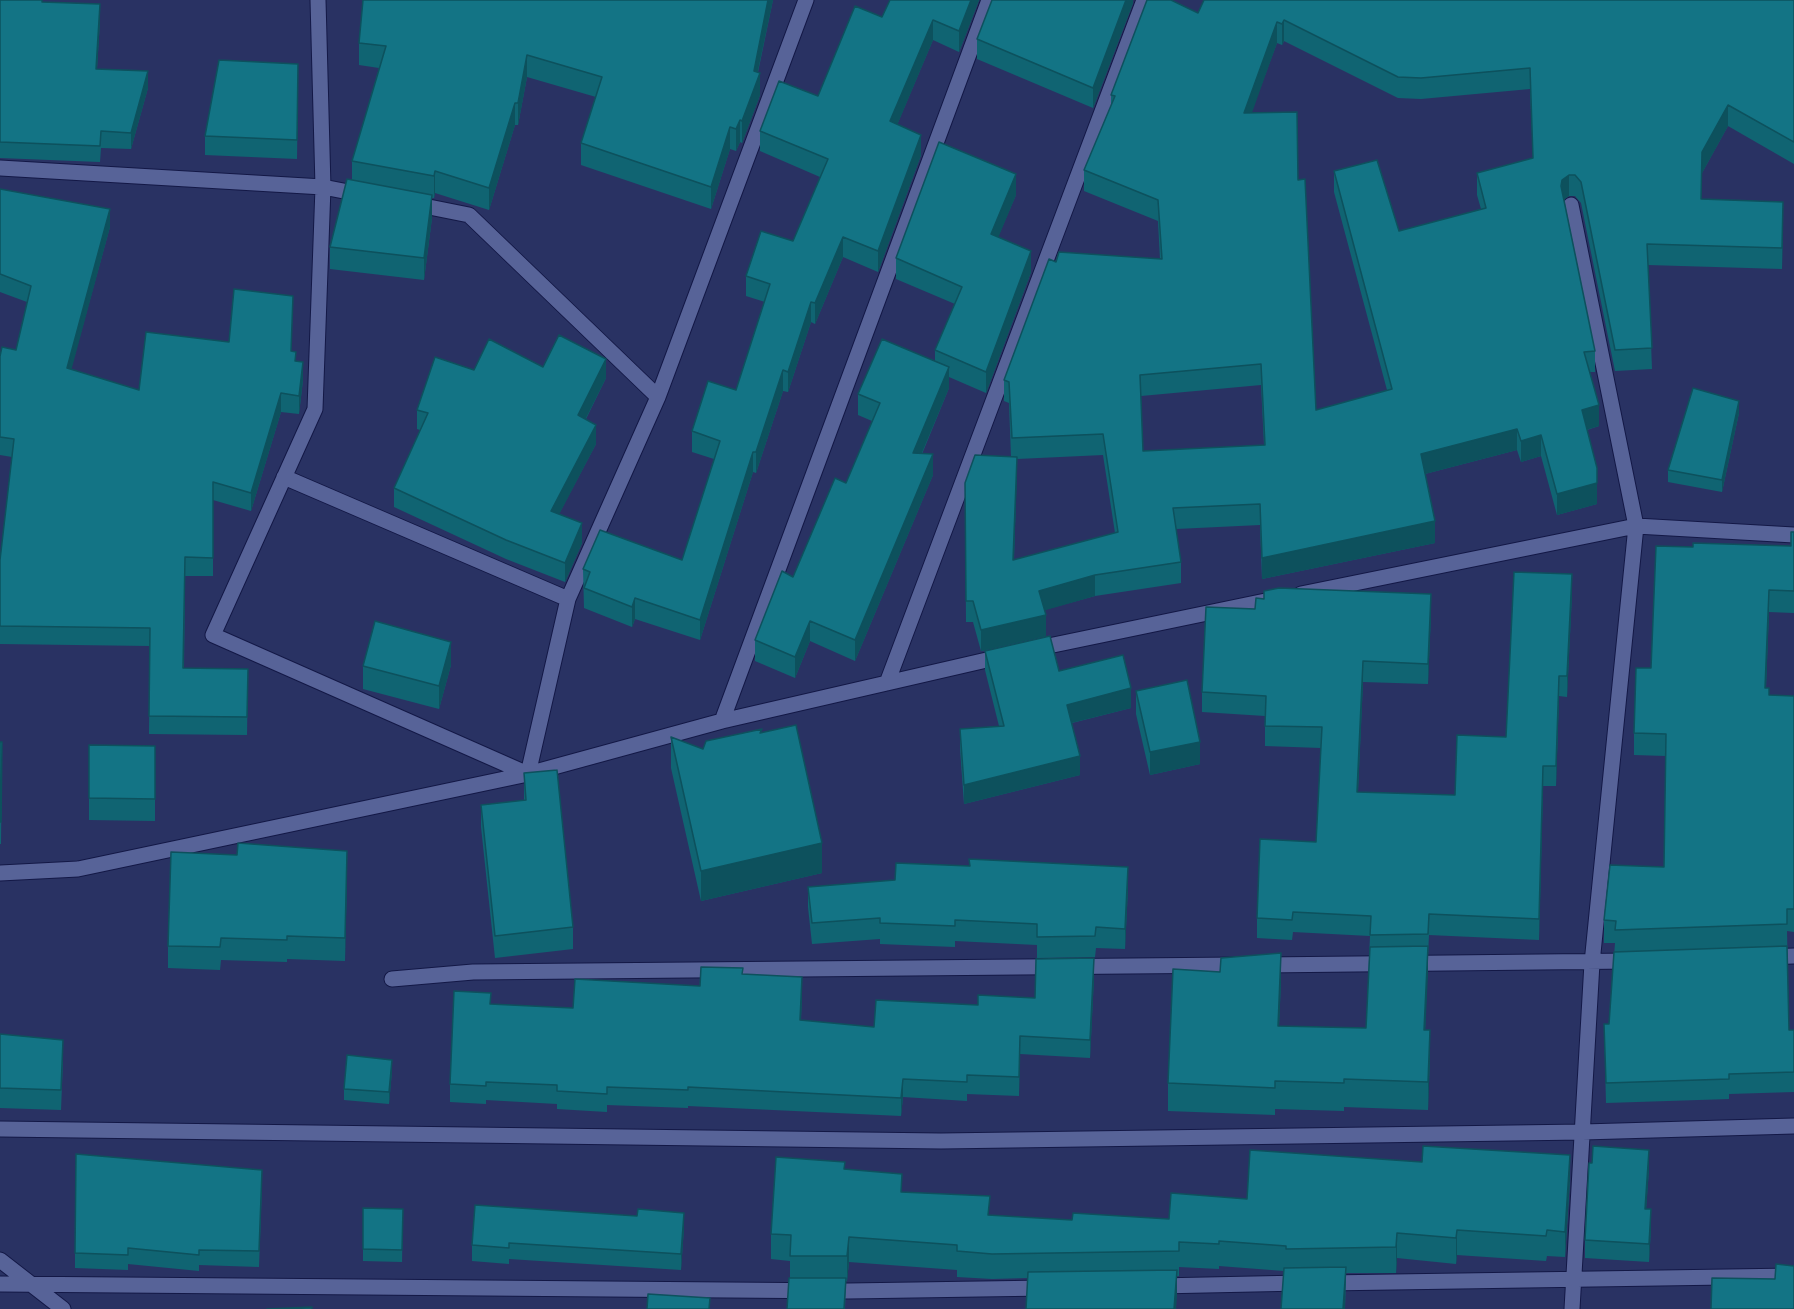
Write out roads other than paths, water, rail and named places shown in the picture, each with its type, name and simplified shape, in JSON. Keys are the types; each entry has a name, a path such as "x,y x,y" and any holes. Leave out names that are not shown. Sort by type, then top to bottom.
{"street":[{"path":"318,0 323,187 315,409 213,635 528,774"},
{"path":"528,774 568,599 657,397 806,0"},
{"path":"722,721 989,0"},
{"path":"887,683 1144,0"},
{"path":"0,168 323,187 379,198"},
{"path":"402,202 469,215 657,397"},
{"path":"1571,205 1636,526 1592,963 1572,1309"},
{"path":"284,477 568,599"},
{"path":"0,873 78,869 528,774 722,721 1065,642 1636,526 1794,535"},
{"path":"1746,957 1794,956"},
{"path":"392,979 473,972 1651,961"},
{"path":"0,1129 941,1141 1583,1132 1794,1126"},
{"path":"0,1260 63,1309"},
{"path":"1146,1286 1794,1276"},
{"path":"0,1284 836,1291 1062,1287"}]}
